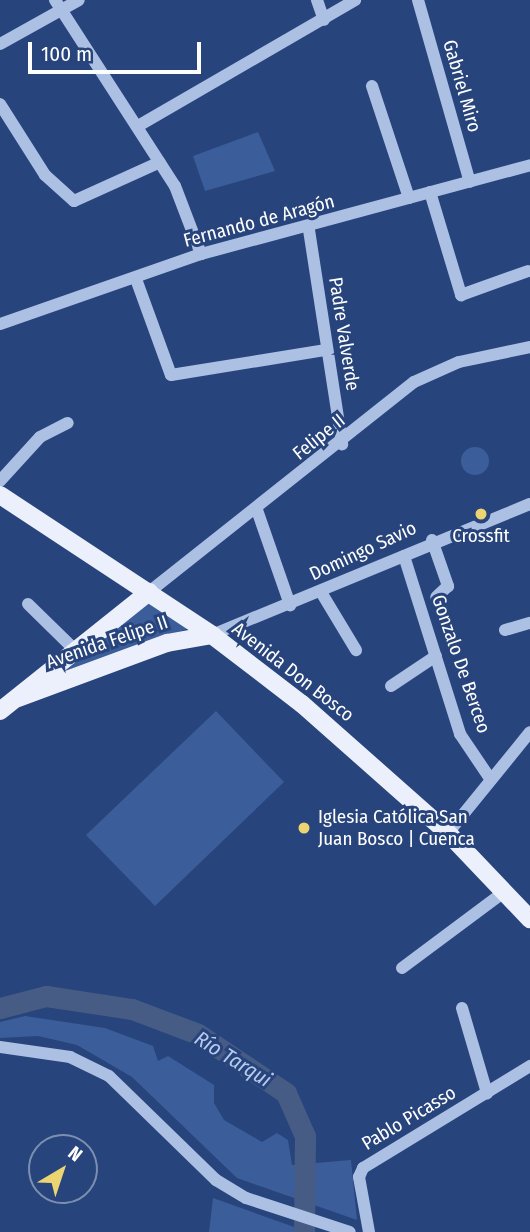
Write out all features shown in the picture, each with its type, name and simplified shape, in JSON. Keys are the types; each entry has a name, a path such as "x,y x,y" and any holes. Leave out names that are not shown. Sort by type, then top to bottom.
{"main road":[{"name":"Avenida Don Bosco","path":"0,495 212,635 370,760 448,833 530,919"},
{"name":"Avenida Felipe II","path":"6,703 149,592"},
{"name":"Avenida Felipe II","path":"6,703 155,647 212,635"}],"street":[{"path":"55,0 66,13 160,162 201,254"},
{"path":"0,44 66,13 79,0"},
{"path":"317,0 324,20"},
{"path":"138,126 355,0"},
{"name":"Gabriel Miro","path":"418,0 470,182"},
{"path":"372,86 410,198"},
{"path":"0,104 45,175 74,201 160,162"},
{"name":"Fernando de Aragón","path":"0,324 136,279 201,254 309,230 430,192 530,165"},
{"path":"430,192 461,295 528,271"},
{"name":"Padre Valverde","path":"309,230 342,444"},
{"path":"136,279 171,375 326,350"},
{"name":"Felipe II","path":"149,592 433,371 530,346"},
{"path":"0,481 40,437 68,423"},
{"name":"Domingo Savio","path":"212,635 321,592 404,556 432,540 530,504"},
{"path":"257,510 290,605"},
{"path":"432,540 448,586 436,597"},
{"name":"Gonzalo De Berceo","path":"404,556 460,734 491,780"},
{"path":"321,592 356,650"},
{"path":"28,604 76,651"},
{"path":"505,629 530,623"},
{"path":"391,686 436,656"},
{"path":"448,833 530,732"},
{"path":"402,968 504,892"},
{"path":"461,1008 487,1093"},
{"path":"0,1047 71,1057 109,1076 216,1180 246,1198 326,1220 350,1232"},
{"name":"Pablo Picasso","path":"369,1232 359,1177 363,1168 530,1066"}],"shaded area":[{"path":"258,132 275,171 205,191 193,156"},
{"path":"475,447 485,451 489,461 485,471 475,475 465,471 461,461 465,451"},
{"path":"150,601 190,628 47,678"},
{"path":"216,711 284,782 155,906 86,835"},
{"path":"25,1016 105,1028 153,1046 158,1061 168,1056 214,1085 214,1103 224,1120 262,1142 277,1133 288,1140 292,1165 351,1160 357,1220 237,1178 132,1077 77,1045 38,1036 0,1038 0,1022"},
{"path":"213,1198 297,1228 317,1232 209,1232"}],"waterway":[{"name":"Río Tarqui","path":"0,1008 46,996 132,1009 198,1034 286,1093 305,1136 304,1232"}],"place":[{"name":"Crossfit","path":"481,514"},
{"name":"Iglesia Católica San Juan Bosco | Cuenca","path":"304,828"}]}
